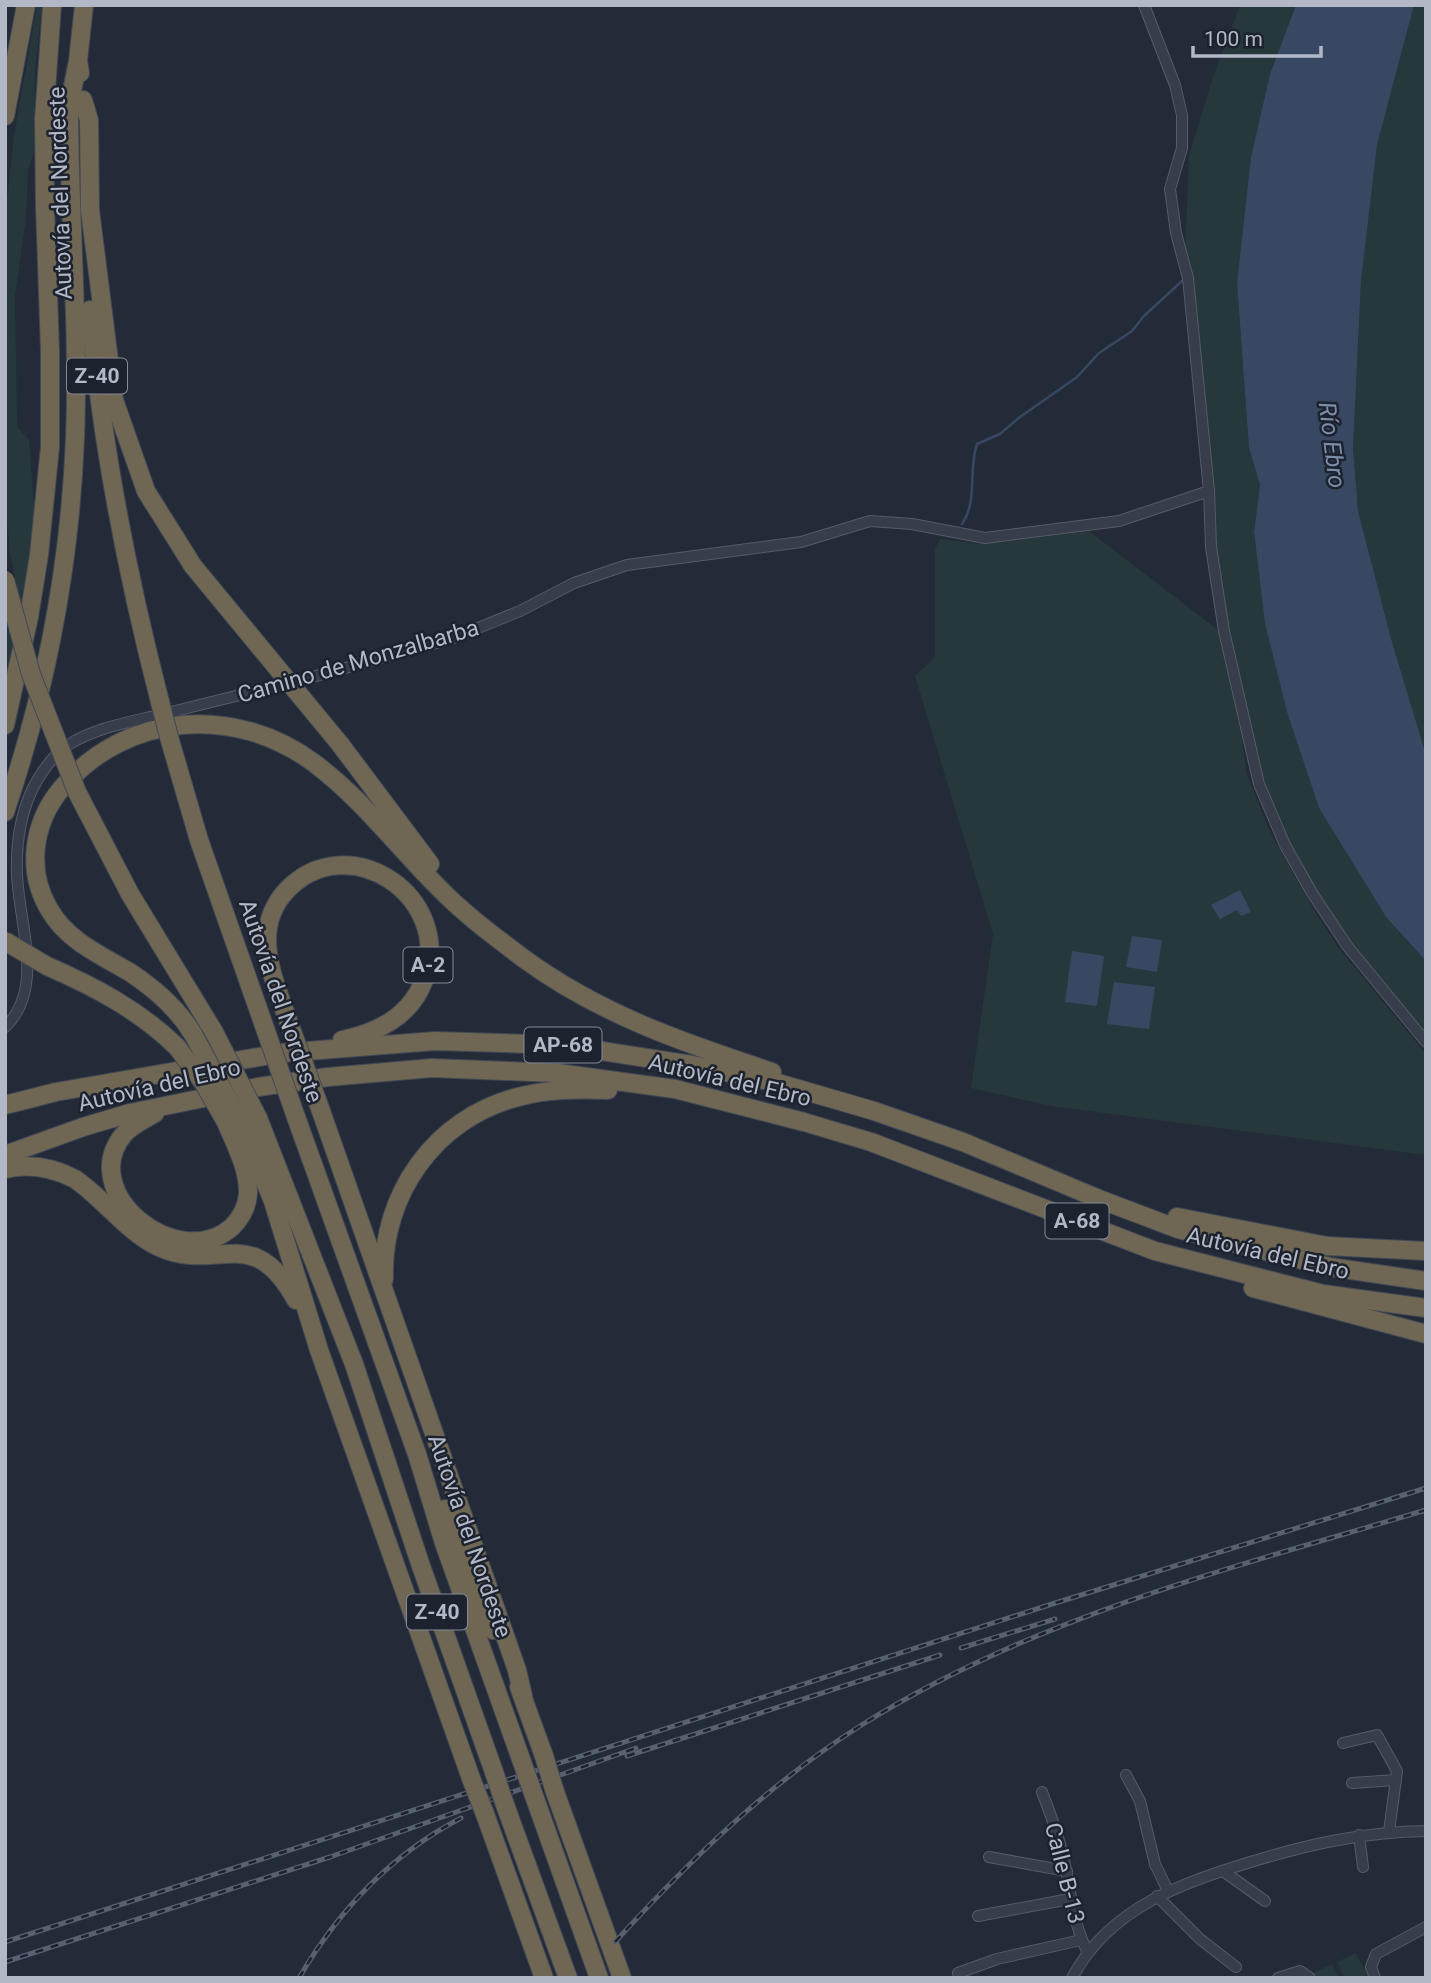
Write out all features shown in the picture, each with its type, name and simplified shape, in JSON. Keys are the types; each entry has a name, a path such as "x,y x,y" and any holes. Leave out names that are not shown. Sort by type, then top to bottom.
{"highway":[{"name":"Autovía del Nordeste","path":"5,116 26,5"},
{"path":"5,725 29,617 39,555 50,447 44,119 52,5"},
{"name":"Autovía del Nordeste","path":"84,5 78,61 83,100 82,216 102,420 143,635 169,737 199,840 599,1978"},
{"path":"5,812 43,683 57,614 69,518 75,395 70,101 78,61"},
{"path":"83,100 89,120 90,210 114,400 146,491 193,566 340,744 440,877 491,933"},
{"name":"Z-40","path":"5,580 31,674 77,792 130,894 214,1032 242,1121 354,1364 382,1452 568,1978"},
{"path":"544,1978 319,1350 273,1201 242,1121 193,1034 178,1013 153,990 87,948 66,931 48,908 37,873 35,856 38,827 62,788 98,757 133,736 183,723 229,727 262,735 313,762 346,790 439,889 548,976 595,1004 693,1046 875,1106 963,1142"},
{"name":"A-2","path":"152,1075 263,1053 347,1039 369,1032 394,1019 408,1007 419,991 427,971 429,952 428,934 422,917 413,900 401,888 373,870 340,866 310,874 284,894 270,919 267,939 269,960 285,1012 321,1111 386,1297"},
{"path":"5,941 130,1008 157,1028 177,1047 203,1082 242,1121 248,1195 244,1210 229,1229 212,1238 191,1242 170,1239 150,1228 133,1214 120,1197 112,1175 112,1158 122,1137 132,1126 167,1105"},
{"name":"Autovía del Ebro","path":"5,1105 56,1092 282,1053 435,1041 564,1045 691,1065 778,1083 874,1111 963,1142 1178,1229 1330,1267 1426,1281"},
{"name":"Autovía del Ebro","path":"5,1155 83,1127 167,1105 258,1087 432,1068 558,1073 645,1083 736,1104 870,1142 1155,1251 1323,1294 1426,1308"},
{"path":"523,1696 517,1670 386,1297 383,1257 393,1209 404,1186 436,1145 471,1118 516,1097 561,1090 637,1091 736,1104"},
{"path":"5,1168 34,1166 56,1170 75,1178 147,1240 161,1248 193,1254 238,1254 265,1262 286,1282 319,1350"},
{"path":"1021,1166 1181,1219 1327,1245 1426,1251"},
{"path":"1155,1251 1172,1262 1213,1277 1426,1334"},
{"path":"382,1452 393,1536 408,1597"},
{"path":"417,1454 432,1473 478,1599 523,1696 622,1978"}],"street":[{"path":"1144,5 1175,85 1182,115 1182,148 1170,189 1176,233 1188,278 1209,491 1210,547 1224,632 1259,784 1285,845 1312,893 1348,947 1426,1042"},
{"name":"Camino de Monzalbarba","path":"5,1027 15,1016 21,1003 27,967 17,877 19,829 30,795 48,763 70,744 100,730 451,639 520,611 574,583 627,565 801,542 870,521 912,524 985,538 1119,521 1209,491"},
{"path":"1343,1743 1377,1735 1397,1771 1389,1832"},
{"path":"1126,1774 1140,1801 1155,1864 1168,1891"},
{"path":"1352,1783 1396,1780"},
{"name":"Calle B-13","path":"1042,1792 1057,1831 1067,1871 1070,1899 1081,1940 1088,1953"},
{"path":"1072,1978 1104,1935 1133,1911 1185,1882 1328,1840 1389,1832 1426,1831"},
{"path":"1359,1835 1363,1867"},
{"path":"989,1857 1067,1871"},
{"path":"1223,1871 1265,1901"},
{"path":"1157,1896 1200,1939 1236,1967"},
{"path":"978,1916 1070,1899"},
{"path":"1375,1978 1371,1967 1377,1954 1426,1927"},
{"path":"958,1973 997,1959 1081,1940"},
{"path":"1278,1978 1300,1971 1310,1978"}],"shaded area":[{"path":"37,5 42,5 35,70 34,151 28,171 26,219 15,295 17,427 29,440 35,518 29,578 5,690 5,592 17,588 10,553 5,496 5,218 14,136"},
{"path":"1240,5 1296,5 1270,74 1251,157 1237,283 1249,448 1260,485 1254,532 1266,625 1287,712 1319,808 1386,917 1426,961 1426,1042 1312,893 1259,784 1210,572 1184,281 1189,156 1212,80"},
{"path":"1414,5 1426,5 1426,755 1392,642 1358,511 1353,448 1361,281 1377,145"},
{"path":"1089,531 1218,630 1241,733 1247,774 1269,830 1338,947 1426,1054 1426,1155 1051,1106 971,1088 993,934 915,676 935,657 935,549 940,539 979,544"},
{"path":"1356,1953 1369,1978 1345,1978 1337,1962"},
{"path":"1332,1964 1339,1978 1315,1978 1313,1973"}],"water":[{"name":"Río Ebro","path":"1296,5 1414,5 1377,145 1361,281 1353,448 1358,511 1392,642 1426,755 1426,961 1386,917 1319,808 1287,712 1265,623 1254,532 1260,485 1249,448 1237,283 1251,157 1270,74"},
{"path":"1240,890 1251,912 1241,916 1237,910 1220,919 1211,905"},
{"path":"1132,936 1162,940 1157,972 1126,967"},
{"path":"1072,951 1104,956 1097,1006 1065,1002"},
{"path":"1114,982 1155,987 1149,1029 1107,1024"}],"waterway":[{"path":"962,524 970,505 977,444 1000,434 1077,377 1099,353 1132,331 1144,316 1183,280"}],"railway":[{"path":"5,1942 1052,1604 1426,1488"},
{"path":"615,1942 671,1882 761,1799 860,1726 926,1688 994,1654 1135,1599 1426,1510"},
{"path":"961,1648 1055,1619"},
{"path":"627,1756 940,1655"},
{"path":"5,1962 330,1857 636,1748"},
{"path":"299,1978 331,1930 369,1886 412,1849 461,1818"}]}
